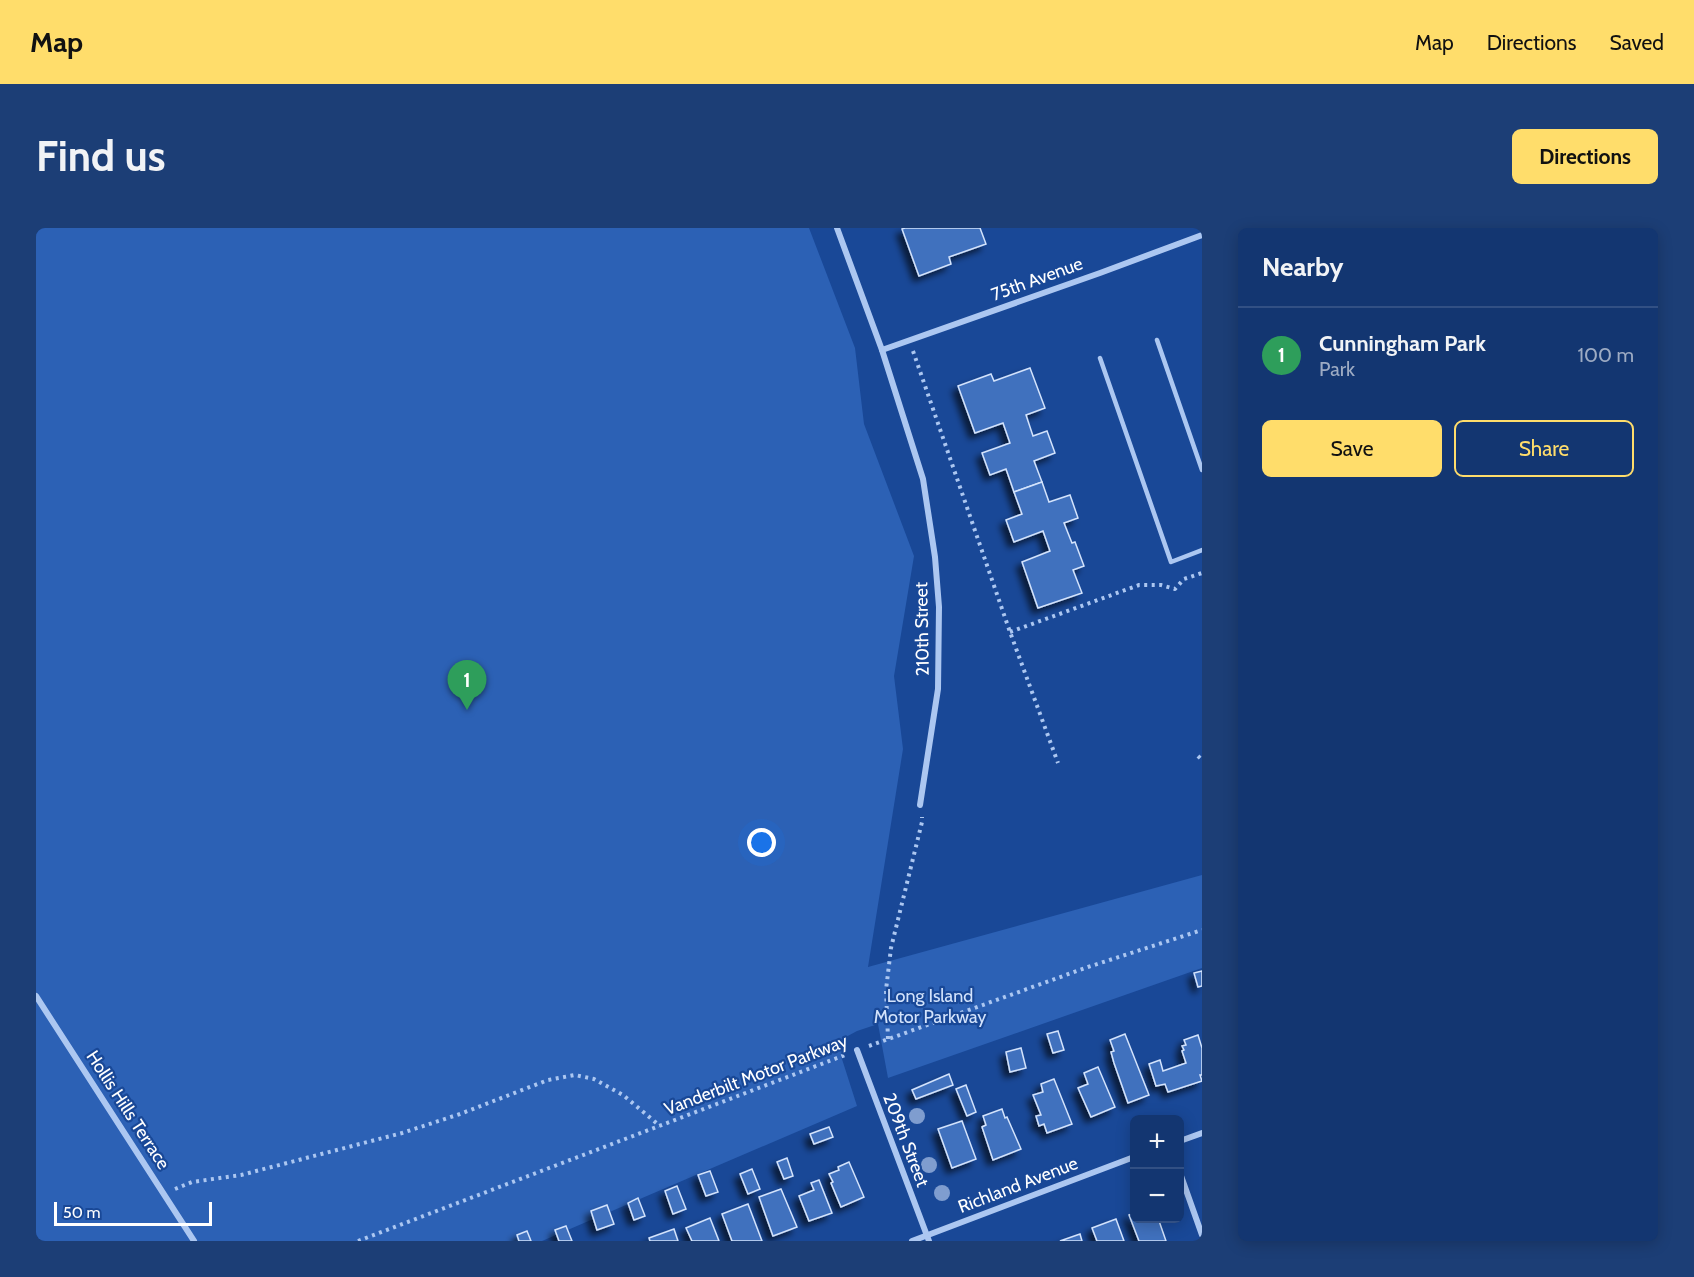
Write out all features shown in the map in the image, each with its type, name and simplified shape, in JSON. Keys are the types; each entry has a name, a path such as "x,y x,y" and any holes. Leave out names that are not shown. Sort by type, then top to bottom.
{"street":[{"name":"210th Street","path":"837,228 882,350 923,479 935,557 939,607 938,689 920,805"},
{"name":"75th Avenue","path":"882,350 1202,235"},
{"name":"Hollis Hills Terrace","path":"36,996 194,1241"},
{"name":"209th Street","path":"856,1050 928,1238"},
{"path":"1184,1139 1202,1133"},
{"name":"Richland Avenue","path":"912,1241 928,1238 1130,1159"},
{"path":"1184,1186 1202,1235"}],"lane":[{"path":"1157,340 1202,470"},
{"path":"1100,357 1171,562 1202,550"}],"path":[{"path":"909,340 1058,763"},
{"path":"1010,632 1139,585 1161,585 1175,589 1184,579 1202,573"},
{"path":"1198,756 1202,760"},
{"path":"888,1039 886,990 891,948 922,822 920,805"},
{"name":"Vanderbilt Motor Parkway","path":"358,1241 856,1050 1088,967 1202,930"},
{"name":"Vanderbilt Motor Parkway","path":"184,1185 241,1175 402,1132 460,1114 548,1080 574,1076 594,1079 623,1095 660,1126"}],"green space":[{"name":"Long Island Motor Parkway","path":"36,228 809,228 855,348 864,424 914,556 894,676 903,749 868,967 1202,875 1202,968 888,1078 878,1024 857,1031 844,1038 841,1056 857,1106 542,1241 36,1241"}],"building":[{"path":"980,228 986,244 949,257 951,264 919,276 902,229"},
{"path":"1030,368 1045,408 1026,415 1033,436 1047,431 1055,453 1034,461 1042,482 1014,492 1006,469 990,475 982,453 1010,443 1003,423 975,433 958,386 991,374 994,381"},
{"path":"1042,482 1049,502 1070,495 1078,518 1064,523 1072,543 1075,542 1084,566 1073,570 1082,593 1038,608 1022,562 1050,551 1043,531 1014,542 1006,520 1022,514 1014,492"},
{"path":"1202,971 1202,986 1198,987 1194,973"},
{"path":"1058,1031 1064,1050 1053,1053 1047,1034"},
{"path":"1125,1034 1149,1095 1128,1103 1114,1063 1111,1052 1114,1051 1110,1040"},
{"path":"1198,1035 1202,1048 1202,1075 1200,1075 1202,1081 1168,1092 1165,1084 1156,1086 1149,1064 1160,1060 1163,1071 1186,1063 1182,1051 1184,1050 1182,1046 1186,1045 1184,1040"},
{"path":"1021,1048 1026,1068 1010,1072 1006,1052"},
{"path":"1098,1067 1115,1107 1091,1117 1078,1088 1088,1084 1084,1073"},
{"path":"949,1074 953,1085 916,1099 912,1090"},
{"path":"1054,1079 1072,1124 1047,1133 1044,1124 1039,1126 1036,1116 1041,1115 1033,1095 1043,1092 1041,1084"},
{"path":"966,1085 976,1112 967,1116 956,1089"},
{"path":"1002,1109 1021,1149 993,1160 982,1127 986,1125 983,1116"},
{"path":"962,1121 976,1159 952,1168 938,1129"},
{"path":"829,1127 833,1137 814,1144 810,1134"},
{"path":"787,1158 793,1176 784,1179 777,1162"},
{"path":"849,1162 864,1197 841,1207 829,1174"},
{"path":"752,1169 760,1189 748,1194 740,1174"},
{"path":"710,1171 718,1192 706,1196 698,1175"},
{"path":"819,1180 832,1213 809,1221 799,1196 814,1190 811,1183"},
{"path":"677,1186 686,1209 673,1214 665,1191"},
{"path":"781,1189 797,1227 773,1236 759,1197"},
{"path":"638,1198 645,1216 634,1220 628,1203"},
{"path":"748,1204 762,1241 732,1241 722,1214"},
{"path":"607,1205 614,1224 597,1230 591,1211"},
{"path":"710,1218 719,1241 692,1241 686,1228"},
{"path":"1116,1219 1124,1241 1097,1241 1092,1228"},
{"path":"1132,1223 1160,1223 1166,1241 1139,1241"},
{"path":"566,1226 572,1241 559,1241 555,1230"},
{"path":"674,1229 678,1241 650,1241 649,1238"},
{"path":"527,1231 531,1241 519,1241 517,1235"},
{"path":"1080,1234 1082,1241 1060,1241"}],"place":[{"name":"Cunningham Park","path":"467,710"}]}
